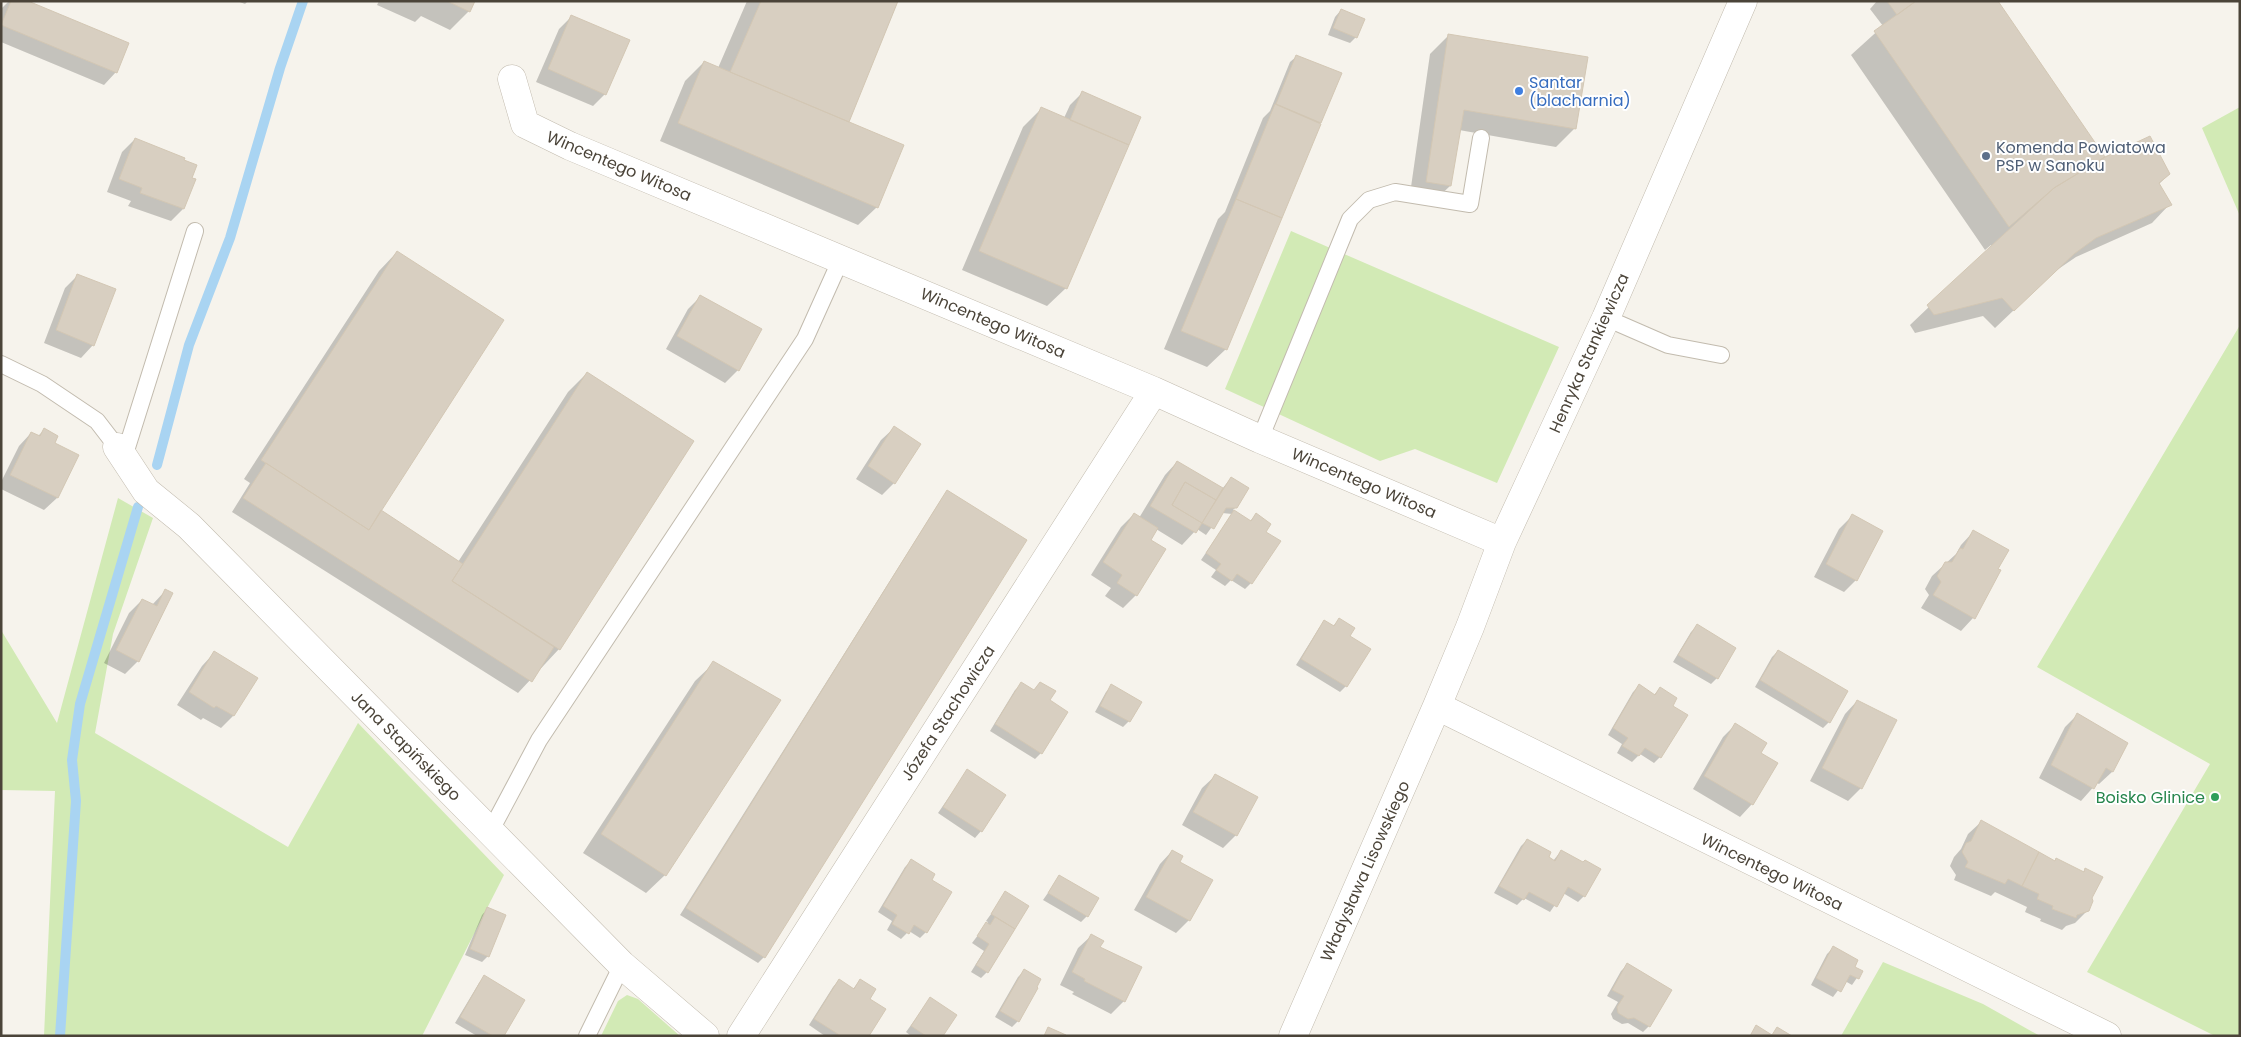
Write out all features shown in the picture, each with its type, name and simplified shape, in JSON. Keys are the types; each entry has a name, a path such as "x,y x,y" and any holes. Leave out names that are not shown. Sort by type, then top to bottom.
{"street":[{"name":"Henryka Stankiewicza","path":"1437,706 1470,627 1502,542 1606,318 1743,1"},
{"name":"Wincentego Witosa","path":"512,79 525,124 570,146 1154,391 1260,439 1502,542"},
{"name":"Józefa Stachowicza","path":"741,1036 1154,391"},
{"name":"Jana Stapińskiego","path":"121,452 146,490 189,526 622,965 705,1036"},
{"name":"Wincentego Witosa","path":"1437,706 2067,1027 2107,1036"},
{"name":"Władysława Lisowskiego","path":"1293,1036 1437,706"}],"lane":[{"path":"1260,439 1350,219 1369,200 1395,192 1470,204 1481,138"},
{"path":"121,452 195,232"},
{"path":"490,832 539,740 805,339 841,260"},
{"path":"1606,318 1668,345 1721,355"},
{"path":"1,364 42,384 97,422 121,452"},
{"path":"587,1036 622,965"}],"green space":[{"path":"2240,107 2240,216 2202,128"},
{"path":"1291,231 1559,347 1497,483 1415,449 1380,461 1225,389"},
{"path":"2240,325 2240,1036 2215,1036 2087,972 2210,764 2037,667"},
{"path":"118,498 153,518 113,634 95,733 288,847 358,723 504,875 422,1036 44,1036 55,791 1,790 1,630 57,723"},
{"path":"1883,962 1983,1004 2040,1036 1841,1036"},
{"path":"627,995 638,999 680,1036 601,1036 618,1001"}],"building":[{"path":"11,1 28,1 129,43 117,73 1,25"},
{"path":"447,1 475,1 470,12"},
{"path":"761,1 898,1 849,122 730,72"},
{"path":"1887,1 1916,1 1897,15"},
{"path":"1916,1 1998,1 2105,157 2054,188 2009,227 1874,31"},
{"path":"1341,9 1365,19 1357,38 1333,28"},
{"path":"571,15 630,40 606,95 548,69"},
{"path":"1448,34 1588,57 1576,129 1464,110 1451,186 1426,182"},
{"path":"1296,55 1342,73 1321,123 1276,104"},
{"path":"704,61 904,145 878,208 678,123"},
{"path":"1082,91 1141,117 1129,145 1070,120"},
{"path":"1275,104 1321,124 1282,218 1236,199"},
{"path":"1041,107 1129,145 1067,289 979,251"},
{"path":"2150,136 2170,174 2159,183 2172,205 2096,238 2074,254 2014,311 2002,298 1934,315 1927,305 2054,188 2105,157"},
{"path":"135,138 185,158 184,160 197,165 192,178 196,179 184,209 140,193 142,188 119,179"},
{"path":"1236,199 1282,218 1227,350 1181,331"},
{"path":"397,251 504,320 369,530 261,460"},
{"path":"77,274 116,289 94,346 56,330"},
{"path":"700,295 762,329 739,371 677,336"},
{"path":"587,372 694,441 560,650 452,581"},
{"path":"894,426 921,444 895,484 868,466"},
{"path":"44,428 58,436 55,443 79,455 58,498 10,475 31,432 40,436"},
{"path":"1177,461 1223,488 1216,500 1185,482 1172,505 1202,523 1196,533 1150,506"},
{"path":"266,463 369,530 381,510 463,564 452,581 554,647 532,682 243,498"},
{"path":"1231,477 1249,488 1237,508 1226,508 1214,529 1202,523"},
{"path":"1185,482 1216,500 1202,523 1172,505"},
{"path":"947,490 1027,540 765,958 686,908"},
{"path":"1234,510 1251,521 1256,513 1271,524 1266,532 1281,541 1252,584 1237,574 1232,581 1216,570 1221,564 1206,553"},
{"path":"1134,513 1158,528 1151,540 1166,549 1137,596 1117,583 1122,575 1103,562"},
{"path":"1852,514 1883,531 1857,581 1826,564"},
{"path":"1973,530 2009,550 1998,569 2001,570 1975,619 1933,595 1941,582 1937,576 1945,562 1952,562 1960,548 1963,549"},
{"path":"165,589 173,593 139,662 116,650 142,599 157,606"},
{"path":"1339,618 1355,628 1350,636 1371,649 1347,687 1301,659 1324,620 1334,626"},
{"path":"1697,624 1736,648 1718,679 1678,655"},
{"path":"1778,650 1848,691 1830,723 1760,680"},
{"path":"214,651 258,678 234,716 216,706 214,708 189,692"},
{"path":"713,661 781,700 666,876 601,834"},
{"path":"1021,682 1034,690 1040,682 1056,691 1050,700 1068,712 1042,754 995,724"},
{"path":"1111,684 1142,702 1130,722 1100,706"},
{"path":"1639,684 1655,695 1660,687 1677,698 1673,706 1688,715 1661,758 1645,748 1639,756 1622,746 1628,738 1613,728"},
{"path":"1857,700 1897,720 1862,789 1822,768"},
{"path":"2077,713 2128,743 2113,772 2106,768 2094,789 2051,765"},
{"path":"1735,723 1767,743 1761,753 1778,763 1753,805 1704,776"},
{"path":"967,769 1006,795 982,832 943,807"},
{"path":"1215,774 1258,797 1237,836 1193,812"},
{"path":"1981,820 2039,852 2022,886 2008,879 2005,884 1965,867 1968,862 1962,852 1966,843 1971,841"},
{"path":"1527,839 1551,852 1549,857 1555,861 1561,850 1601,869 1585,897 1568,887 1557,907 1529,892 1524,900 1499,886"},
{"path":"1172,850 1183,856 1180,862 1213,880 1190,921 1146,897"},
{"path":"2039,852 2055,861 2056,858 2084,872 2085,868 2103,877 2092,898 2093,901 2089,911 2077,915 2076,918 2052,909 2053,906 2037,899 2039,894 2022,886"},
{"path":"911,859 935,874 932,880 952,892 927,933 914,925 909,934 892,924 897,915 883,906"},
{"path":"1059,875 1099,898 1088,917 1048,893"},
{"path":"1005,891 1029,906 1015,929 991,914"},
{"path":"487,907 506,915 489,957 470,949"},
{"path":"995,917 1015,929 988,973 976,965 989,944 977,936 986,922 990,925"},
{"path":"1091,934 1104,941 1100,947 1142,967 1125,1002 1084,981 1085,979 1072,972"},
{"path":"1833,946 1858,960 1855,967 1863,971 1859,979 1850,975 1841,992 1816,978"},
{"path":"1627,963 1672,990 1650,1027 1634,1018 1628,1019 1618,1013 1617,1007 1624,996 1612,990"},
{"path":"1024,969 1041,979 1019,1022 1000,1011"},
{"path":"484,975 525,1000 504,1036 493,1036 460,1017"},
{"path":"839,979 854,989 860,979 876,989 870,999 886,1009 869,1036 841,1036 814,1019"},
{"path":"930,997 957,1015 943,1036 926,1036 911,1026"},
{"path":"1756,1025 1772,1035 1777,1027 1792,1036 1750,1036"},
{"path":"1048,1027 1066,1035 1066,1036 1044,1036"}],"waterway":[{"path":"157,465 189,345 230,238 280,68 303,1"},
{"path":"60,1036 76,801 72,760 80,704 138,507"}],"place":[{"name":"Santar (blacharnia)","path":"1519,91"},
{"name":"Komenda Powiatowa PSP w Sanoku","path":"1986,156"},
{"name":"Boisko Glinice","path":"2215,797"}]}
